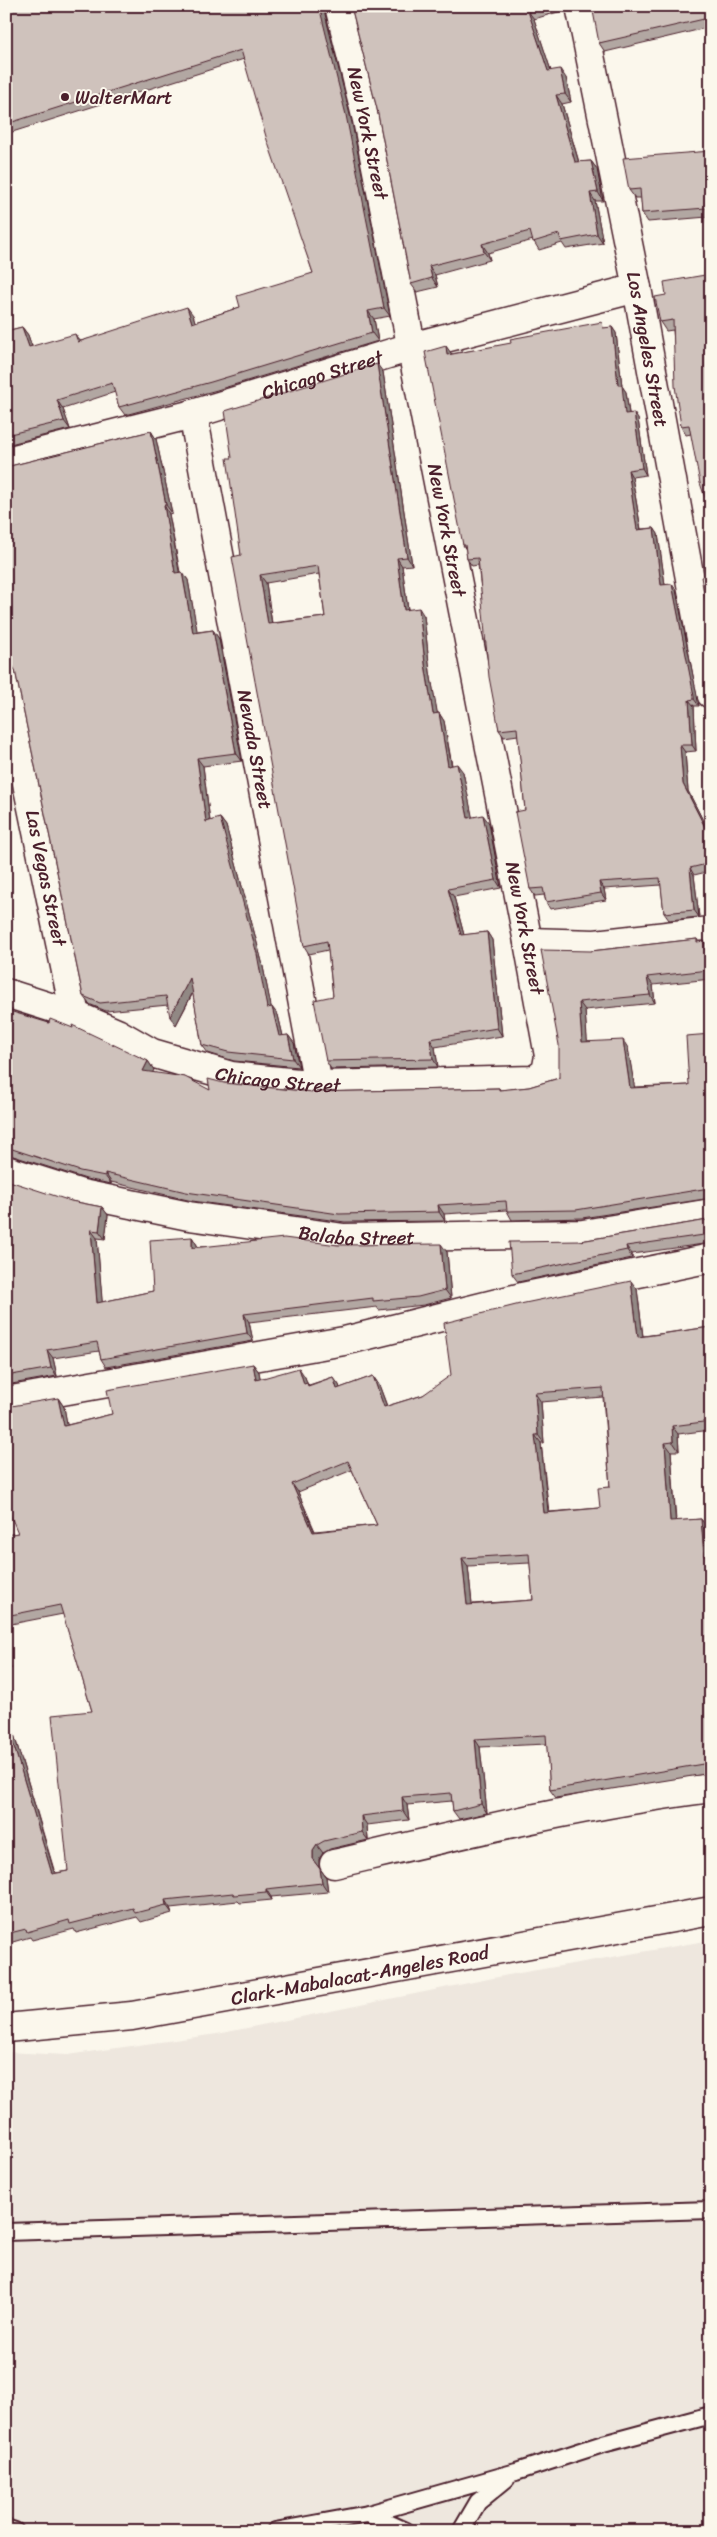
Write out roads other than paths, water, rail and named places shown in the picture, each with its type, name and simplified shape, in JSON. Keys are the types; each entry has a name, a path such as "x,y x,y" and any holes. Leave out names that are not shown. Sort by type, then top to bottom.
{"street":[{"name":"New York Street","path":"339,6 367,120 549,1056"},
{"name":"Los Angeles Street","path":"580,6 637,288 711,694"},
{"name":"Chicago Street","path":"6,461 193,414 411,347 637,288"},
{"name":"Nevada Street","path":"193,414 318,1085"},
{"name":"Las Vegas Street","path":"6,682 75,1015"},
{"path":"528,942 595,944 711,931"},
{"name":"Chicago Street","path":"6,993 75,1015 116,1033 152,1053 230,1076 318,1085 534,1080 546,1072 549,1056"},
{"name":"Balaba Street","path":"6,1170 82,1194 189,1216 344,1238 583,1234 711,1213"},
{"path":"6,1401 344,1341 522,1296 711,1258"},
{"path":"334,1864 493,1827 672,1793 711,1788"},
{"name":"Clark-Mabalacat-Angeles Road","path":"6,2028 132,2016 711,1911"}],"lane":[{"path":"6,2232 711,2210"},
{"path":"276,2531 368,2514 516,2472 602,2444 711,2415"},
{"path":"461,2531 478,2502 494,2486 516,2472"},
{"path":"368,2514 406,2531"},
{"path":"6,2528 16,2531"}],"place":[{"name":"WalterMart","path":"65,97"}]}
